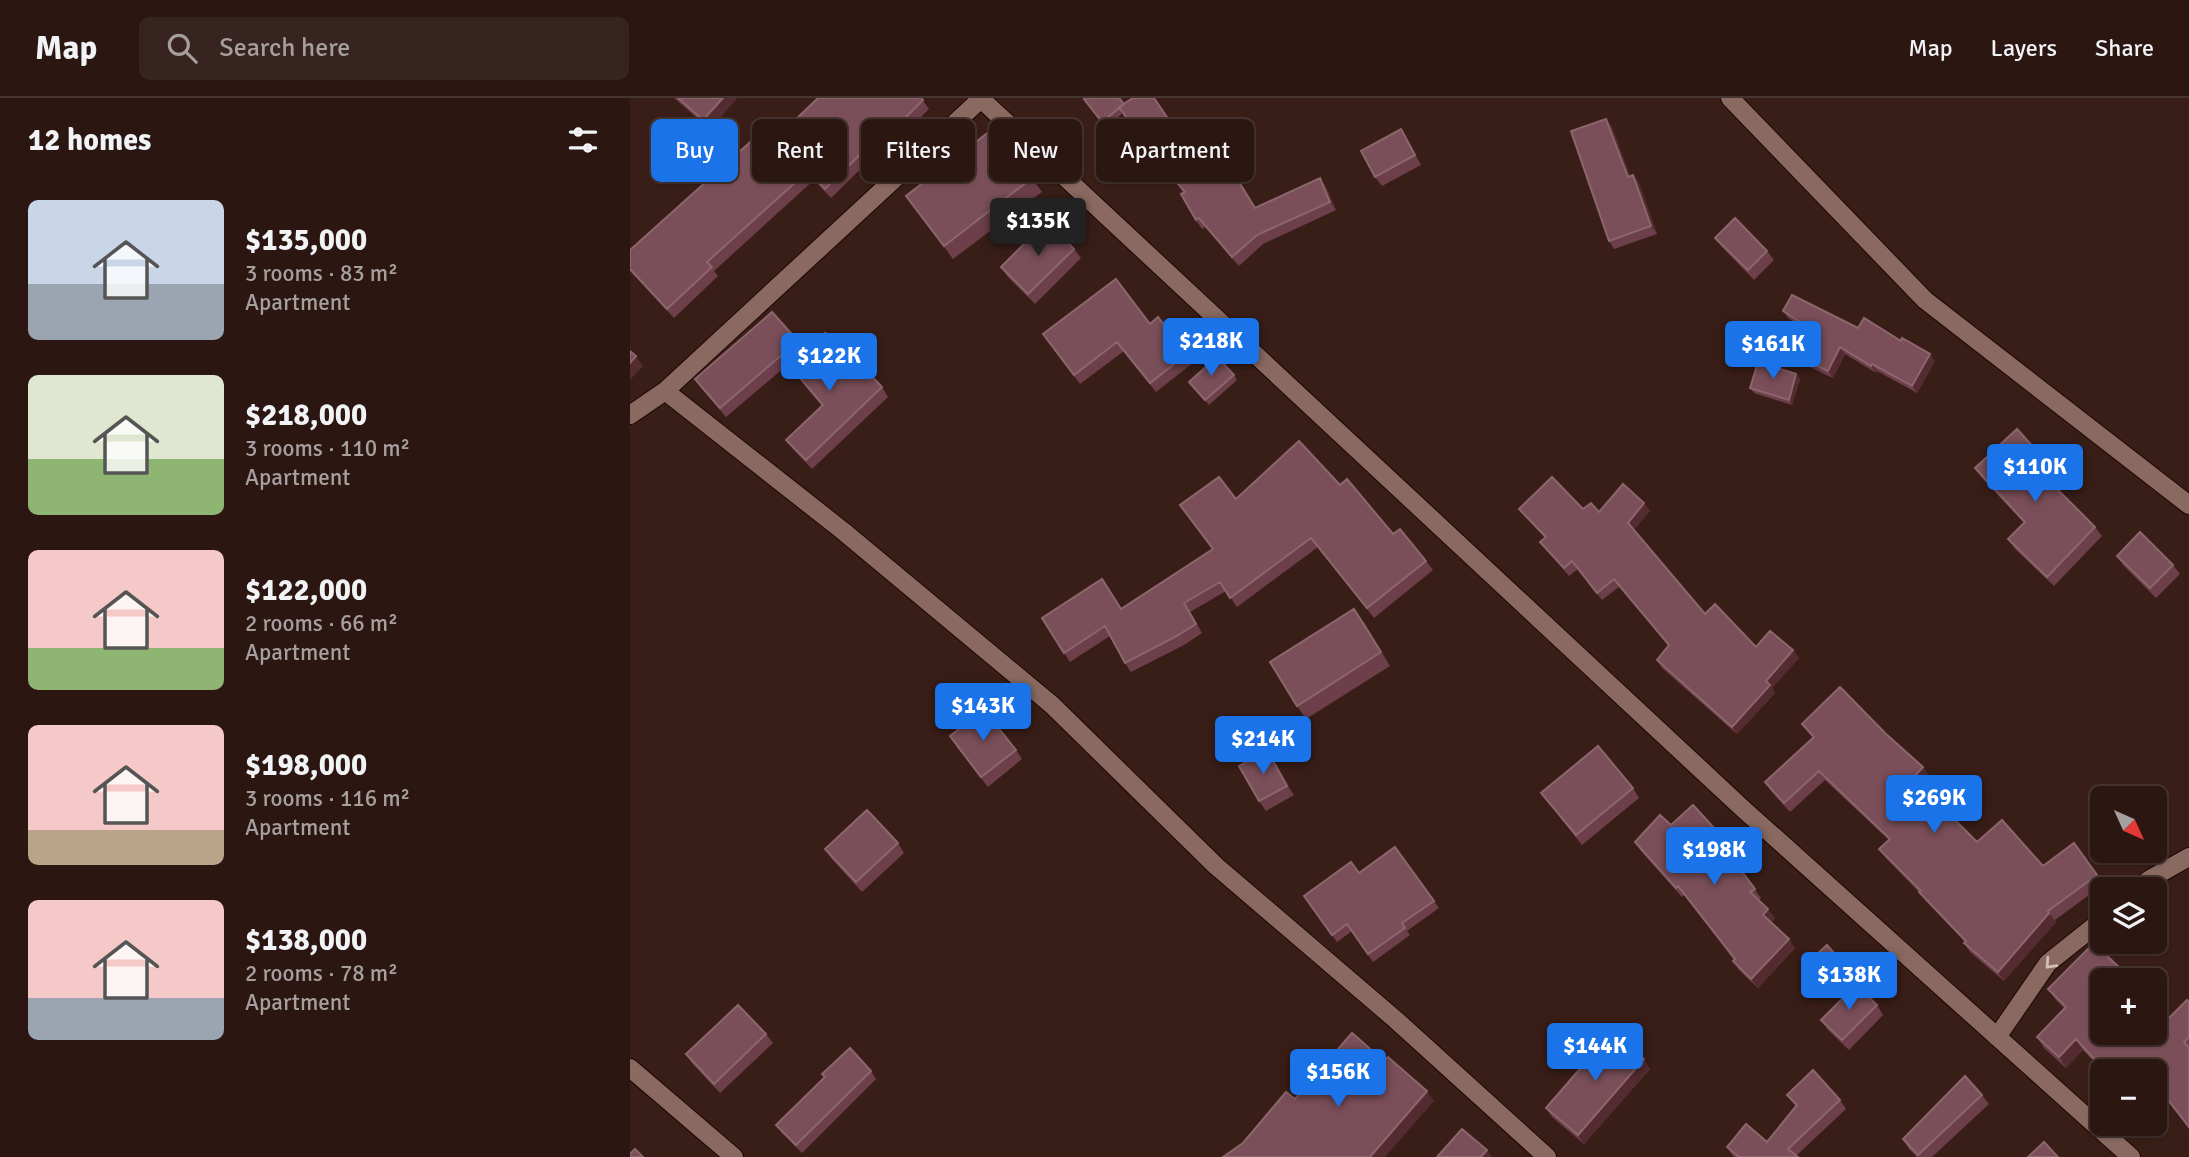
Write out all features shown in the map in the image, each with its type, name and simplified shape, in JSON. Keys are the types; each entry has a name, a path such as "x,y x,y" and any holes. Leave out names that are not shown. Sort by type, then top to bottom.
{"street":[{"path":"630,415 665,391 981,98 1741,807 2131,1157"},
{"path":"1730,98 1925,300 2189,505"},
{"path":"665,391 843,531 1052,705 1216,866 1396,1020 1547,1157"},
{"path":"2152,877 2189,857"},
{"path":"1997,1037 2048,963 2090,930"},
{"path":"630,1068 734,1157"}],"building":[{"path":"678,98 723,98 702,119"},
{"path":"818,98 923,100 904,119 861,119 861,154 847,167 847,119 796,119"},
{"path":"1119,98 1124,104 1106,119 1100,119 1084,99"},
{"path":"1133,98 1154,98 1168,119 1127,119 1119,107"},
{"path":"1606,119 1628,177 1633,175 1651,226 1609,241 1571,131"},
{"path":"1401,129 1415,155 1375,177 1361,151"},
{"path":"989,132 989,182 1027,182 944,246 906,196 924,182 975,182 975,143"},
{"path":"752,140 752,182 796,182 707,262 712,267 667,309 630,269 630,250 706,182 738,182 738,153"},
{"path":"1320,178 1330,202 1257,235 1232,257 1199,218 1196,220 1181,194 1185,192 1177,182 1239,182 1255,208"},
{"path":"818,182 832,182 825,189"},
{"path":"1735,218 1767,251 1748,270 1715,238"},
{"path":"1047,221 1074,249 1028,294 1001,267"},
{"path":"1116,279 1150,324 1158,317 1187,354 1150,383 1117,342 1074,375 1043,334"},
{"path":"1792,295 1858,328 1864,318 1901,341 1902,338 1930,354 1912,386 1840,347 1828,371 1792,354 1806,326 1783,311"},
{"path":"772,312 798,341 720,408 695,379"},
{"path":"825,333 858,372 863,367 882,387 806,460 786,440 823,405 788,364"},
{"path":"630,351 636,356 630,363"},
{"path":"1217,357 1234,375 1205,400 1189,382"},
{"path":"1758,362 1796,374 1789,400 1750,388"},
{"path":"2017,429 2046,461 2037,469 2095,527 2047,577 2008,539 2025,522 1975,468"},
{"path":"1299,441 1340,485 1347,479 1393,534 1400,529 1426,561 1367,608 1311,538 1230,598 1220,582 1184,603 1196,624 1125,663 1105,626 1064,653 1042,618 1102,579 1121,609 1213,549 1180,505 1219,477 1236,499"},
{"path":"1552,477 1583,509 1591,503 1599,512 1623,484 1644,503 1628,523 1705,614 1715,604 1756,647 1770,631 1793,650 1766,681 1770,685 1732,727 1657,660 1669,645 1614,579 1597,593 1572,561 1564,568 1540,542 1546,537 1519,509"},
{"path":"2140,532 2173,565 2150,588 2117,556"},
{"path":"1354,609 1381,652 1297,706 1270,662"},
{"path":"1840,687 1923,767 1913,778 1977,842 2002,820 2043,866 2074,843 2097,875 2090,877 2090,880 2048,911 1998,972 1964,943 1966,941 1919,892 1921,891 1879,849 1890,839 1819,771 1784,803 1765,782 1814,737 1802,724"},
{"path":"984,710 1016,750 981,777 950,736"},
{"path":"1598,746 1633,788 1576,835 1541,793"},
{"path":"1267,750 1287,786 1259,801 1239,766"},
{"path":"1693,805 1726,841 1722,845 1755,889 1750,892 1768,909 1763,915 1789,939 1751,979 1733,961 1735,959 1678,886 1676,888 1635,842 1660,815 1671,825"},
{"path":"867,810 898,843 856,882 825,849"},
{"path":"1395,847 1434,901 1402,923 1405,928 1368,954 1347,924 1332,935 1304,896 1351,862 1359,873"},
{"path":"1827,945 1853,975 1832,994 1806,964"},
{"path":"2090,947 2090,954 2105,954 2120,968 2090,968 2090,1045 2167,1045 2167,1020 2187,1000 2189,1037 2184,1042 2189,1048 2189,1127 2167,1099 2167,1059 2094,1059 2076,1039 2059,1057 2037,1037 2066,1007 2048,989"},
{"path":"1856,985 1877,1005 1842,1040 1821,1020"},
{"path":"738,1005 766,1034 714,1084 686,1054"},
{"path":"1612,1032 1644,1059 1578,1135 1546,1108"},
{"path":"1352,1033 1384,1061 1388,1057 1427,1091 1370,1157 1223,1157 1243,1143 1286,1092 1295,1099"},
{"path":"850,1048 871,1071 796,1145 776,1125 825,1077 822,1074"},
{"path":"1813,1070 1840,1100 1788,1149 1798,1157 1739,1157 1727,1147 1746,1124 1767,1142 1797,1105 1787,1095"},
{"path":"1965,1076 1982,1095 1918,1155 1903,1139"},
{"path":"1462,1129 1487,1150 1481,1157 1437,1157"},
{"path":"2044,1142 2058,1157 2028,1157"},
{"path":"635,1149 643,1157 630,1157"}]}
